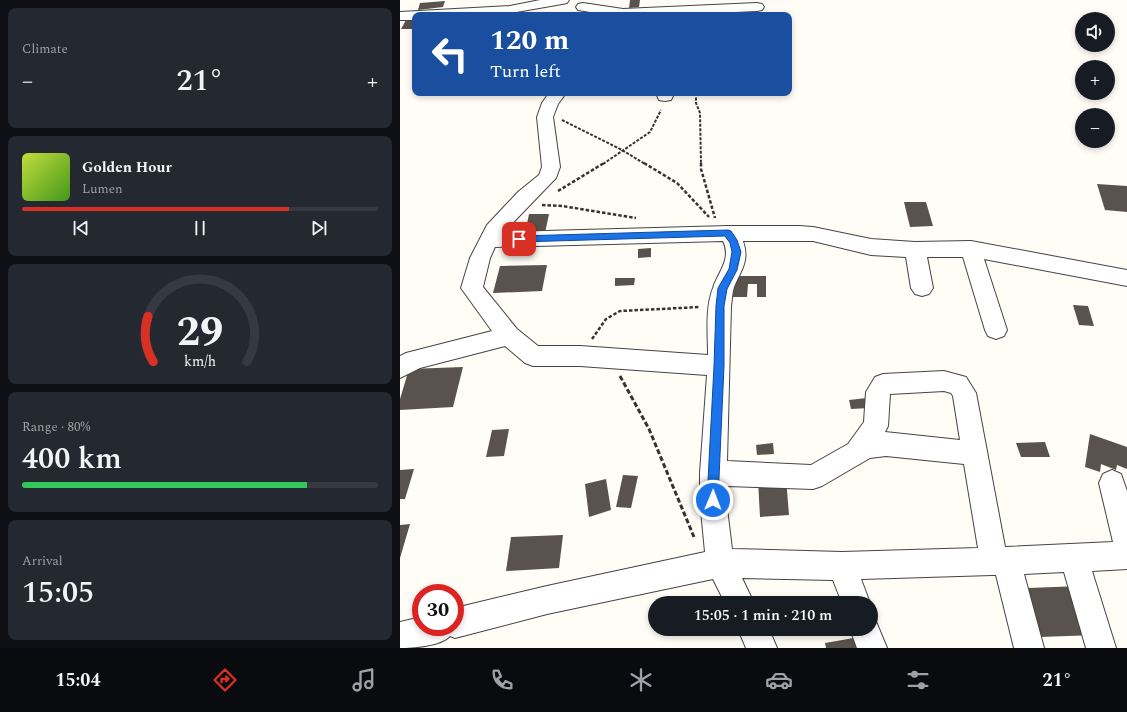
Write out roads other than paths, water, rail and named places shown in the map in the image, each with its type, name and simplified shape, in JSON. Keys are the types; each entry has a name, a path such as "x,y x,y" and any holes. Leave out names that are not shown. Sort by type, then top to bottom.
{"street":[{"path":"461,0 471,12 510,10 562,0"},
{"path":"583,7 616,12"},
{"path":"636,12 674,9 754,7"},
{"path":"400,16 412,15"},
{"path":"553,100 545,117 549,144 550,167 547,178 525,197 494,230 480,258 472,288 509,336 533,356 580,356 719,366"},
{"path":"488,240 723,229 788,232 813,234 867,246 915,250 971,249 1127,278"},
{"path":"723,229 734,242 736,252 733,270 723,288 720,306 719,366 713,473 714,565 735,596"},
{"path":"971,249 996,330"},
{"path":"915,250 922,288"},
{"path":"400,368 414,360 509,336"},
{"path":"856,453 876,426 880,386 886,384 944,381 955,382 962,388 974,453 1000,561 1029,648"},
{"path":"713,473 813,477 866,447 886,444 974,453"},
{"path":"1112,484 1127,545"},
{"path":"464,621 547,600 714,565 842,566 1127,555"},
{"path":"1074,558 1101,648"},
{"path":"842,566 853,596"},
{"path":"401,638 412,635"},
{"path":"756,636 762,648"},
{"path":"868,636 872,648"}]}
